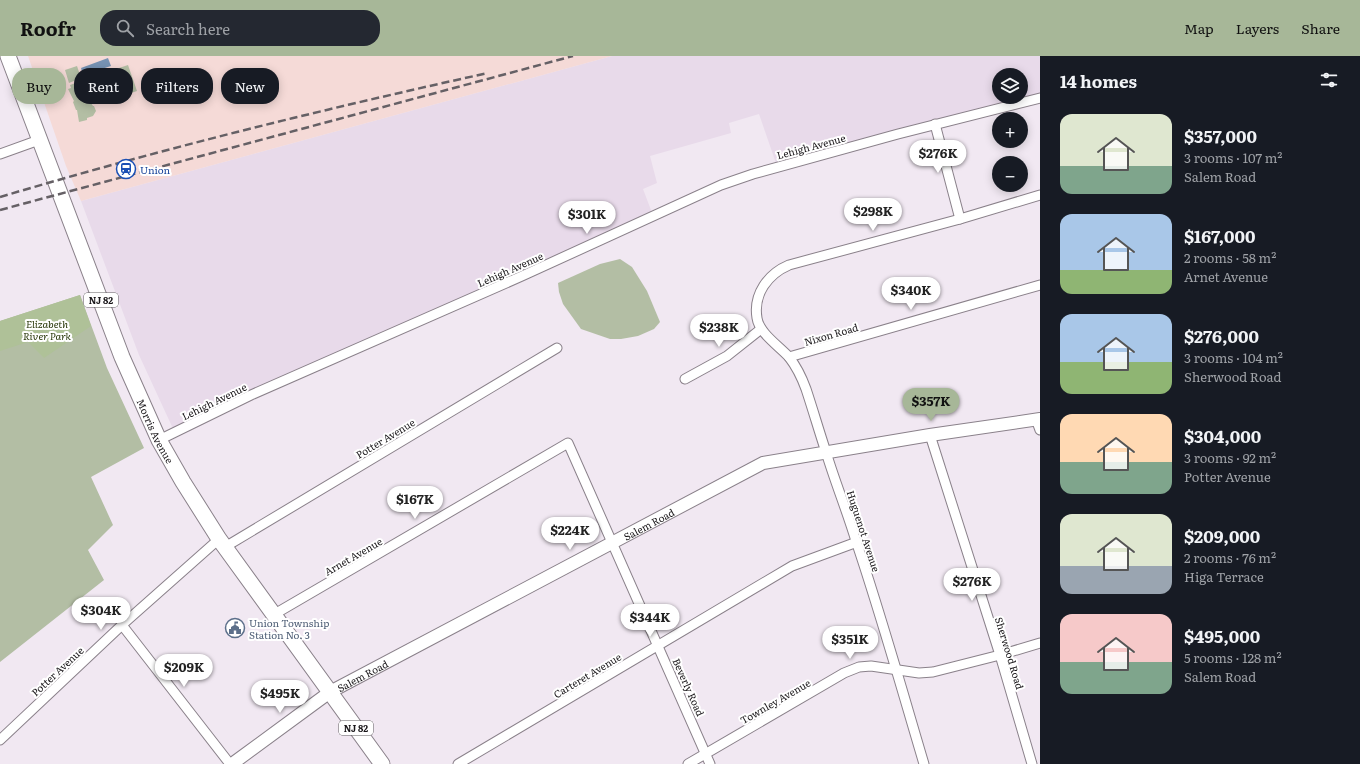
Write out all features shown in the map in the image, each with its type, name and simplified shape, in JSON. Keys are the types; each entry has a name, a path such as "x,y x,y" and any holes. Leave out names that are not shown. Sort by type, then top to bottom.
{"main road":[{"name":"Morris Avenue","path":"8,56 122,357 159,440 183,482 222,543 382,764"}],"street":[{"name":"Lehigh Avenue","path":"159,440 252,395 529,273 721,185 753,174 935,124 1040,98"},
{"path":"935,124 960,220 1040,195"},
{"path":"0,154 39,140"},
{"name":"Huguenot Avenue","path":"924,764 857,542 806,388 789,357 761,329 757,318 758,302 760,290 773,275 789,265 960,220"},
{"name":"Nixon Road","path":"789,357 1040,285"},
{"path":"685,379 727,356 761,329"},
{"name":"Potter Avenue","path":"0,740 122,625 222,543 557,348"},
{"name":"Salem Road","path":"231,764 330,692 763,463 930,435 1039,423"},
{"name":"Sherwood Road","path":"930,435 1000,655 1032,764"},
{"name":"Beverly Road","path":"568,443 659,645 710,764"},
{"name":"Arnet Avenue","path":"273,615 568,443"},
{"name":"Carteret Avenue","path":"458,764 792,566 857,542"},
{"path":"122,625 231,764"},
{"name":"Townley Avenue","path":"688,764 844,673 871,666 919,673 933,672 1040,643"}],"shaded area":[{"path":"28,56 612,56 81,201 66,166 45,104 66,104 66,68 32,68"},
{"path":"612,56 1040,56 1040,99 1028,102 1028,68 992,68 992,104 1021,104 778,169 759,114 729,123 731,133 650,156 657,183 643,189 654,218 175,433 139,355 81,201"}],"green space":[{"path":"128,65 129,68 119,68"},
{"path":"77,66 78,68 74,68 74,81 69,83 66,70"},
{"path":"133,79 137,91 133,92"},
{"path":"74,84 74,101 68,89 71,88 70,85"},
{"path":"74,101 74,104 92,104 96,111 93,116 87,118 87,120 79,122 77,110 76,110 73,102"},
{"path":"620,259 632,267 647,291 660,322 654,329 638,336 610,339 581,329 563,304 558,283 600,264"},
{"path":"80,295 107,368 144,448 91,477 113,525 88,550 104,580 0,662 0,321"},
{"name":"Elizabeth River Park","path":"80,295 91,326 44,358 28,342 0,351 0,321"}],"water":[{"path":"108,58 111,66 105,68 81,68"}],"railway":[{"path":"0,210 573,56"},
{"path":"0,197 121,162 243,130 488,73"}],"place":[{"name":"Union","path":"126,169"},
{"name":"Union Township Station No. 3","path":"235,628"}]}
